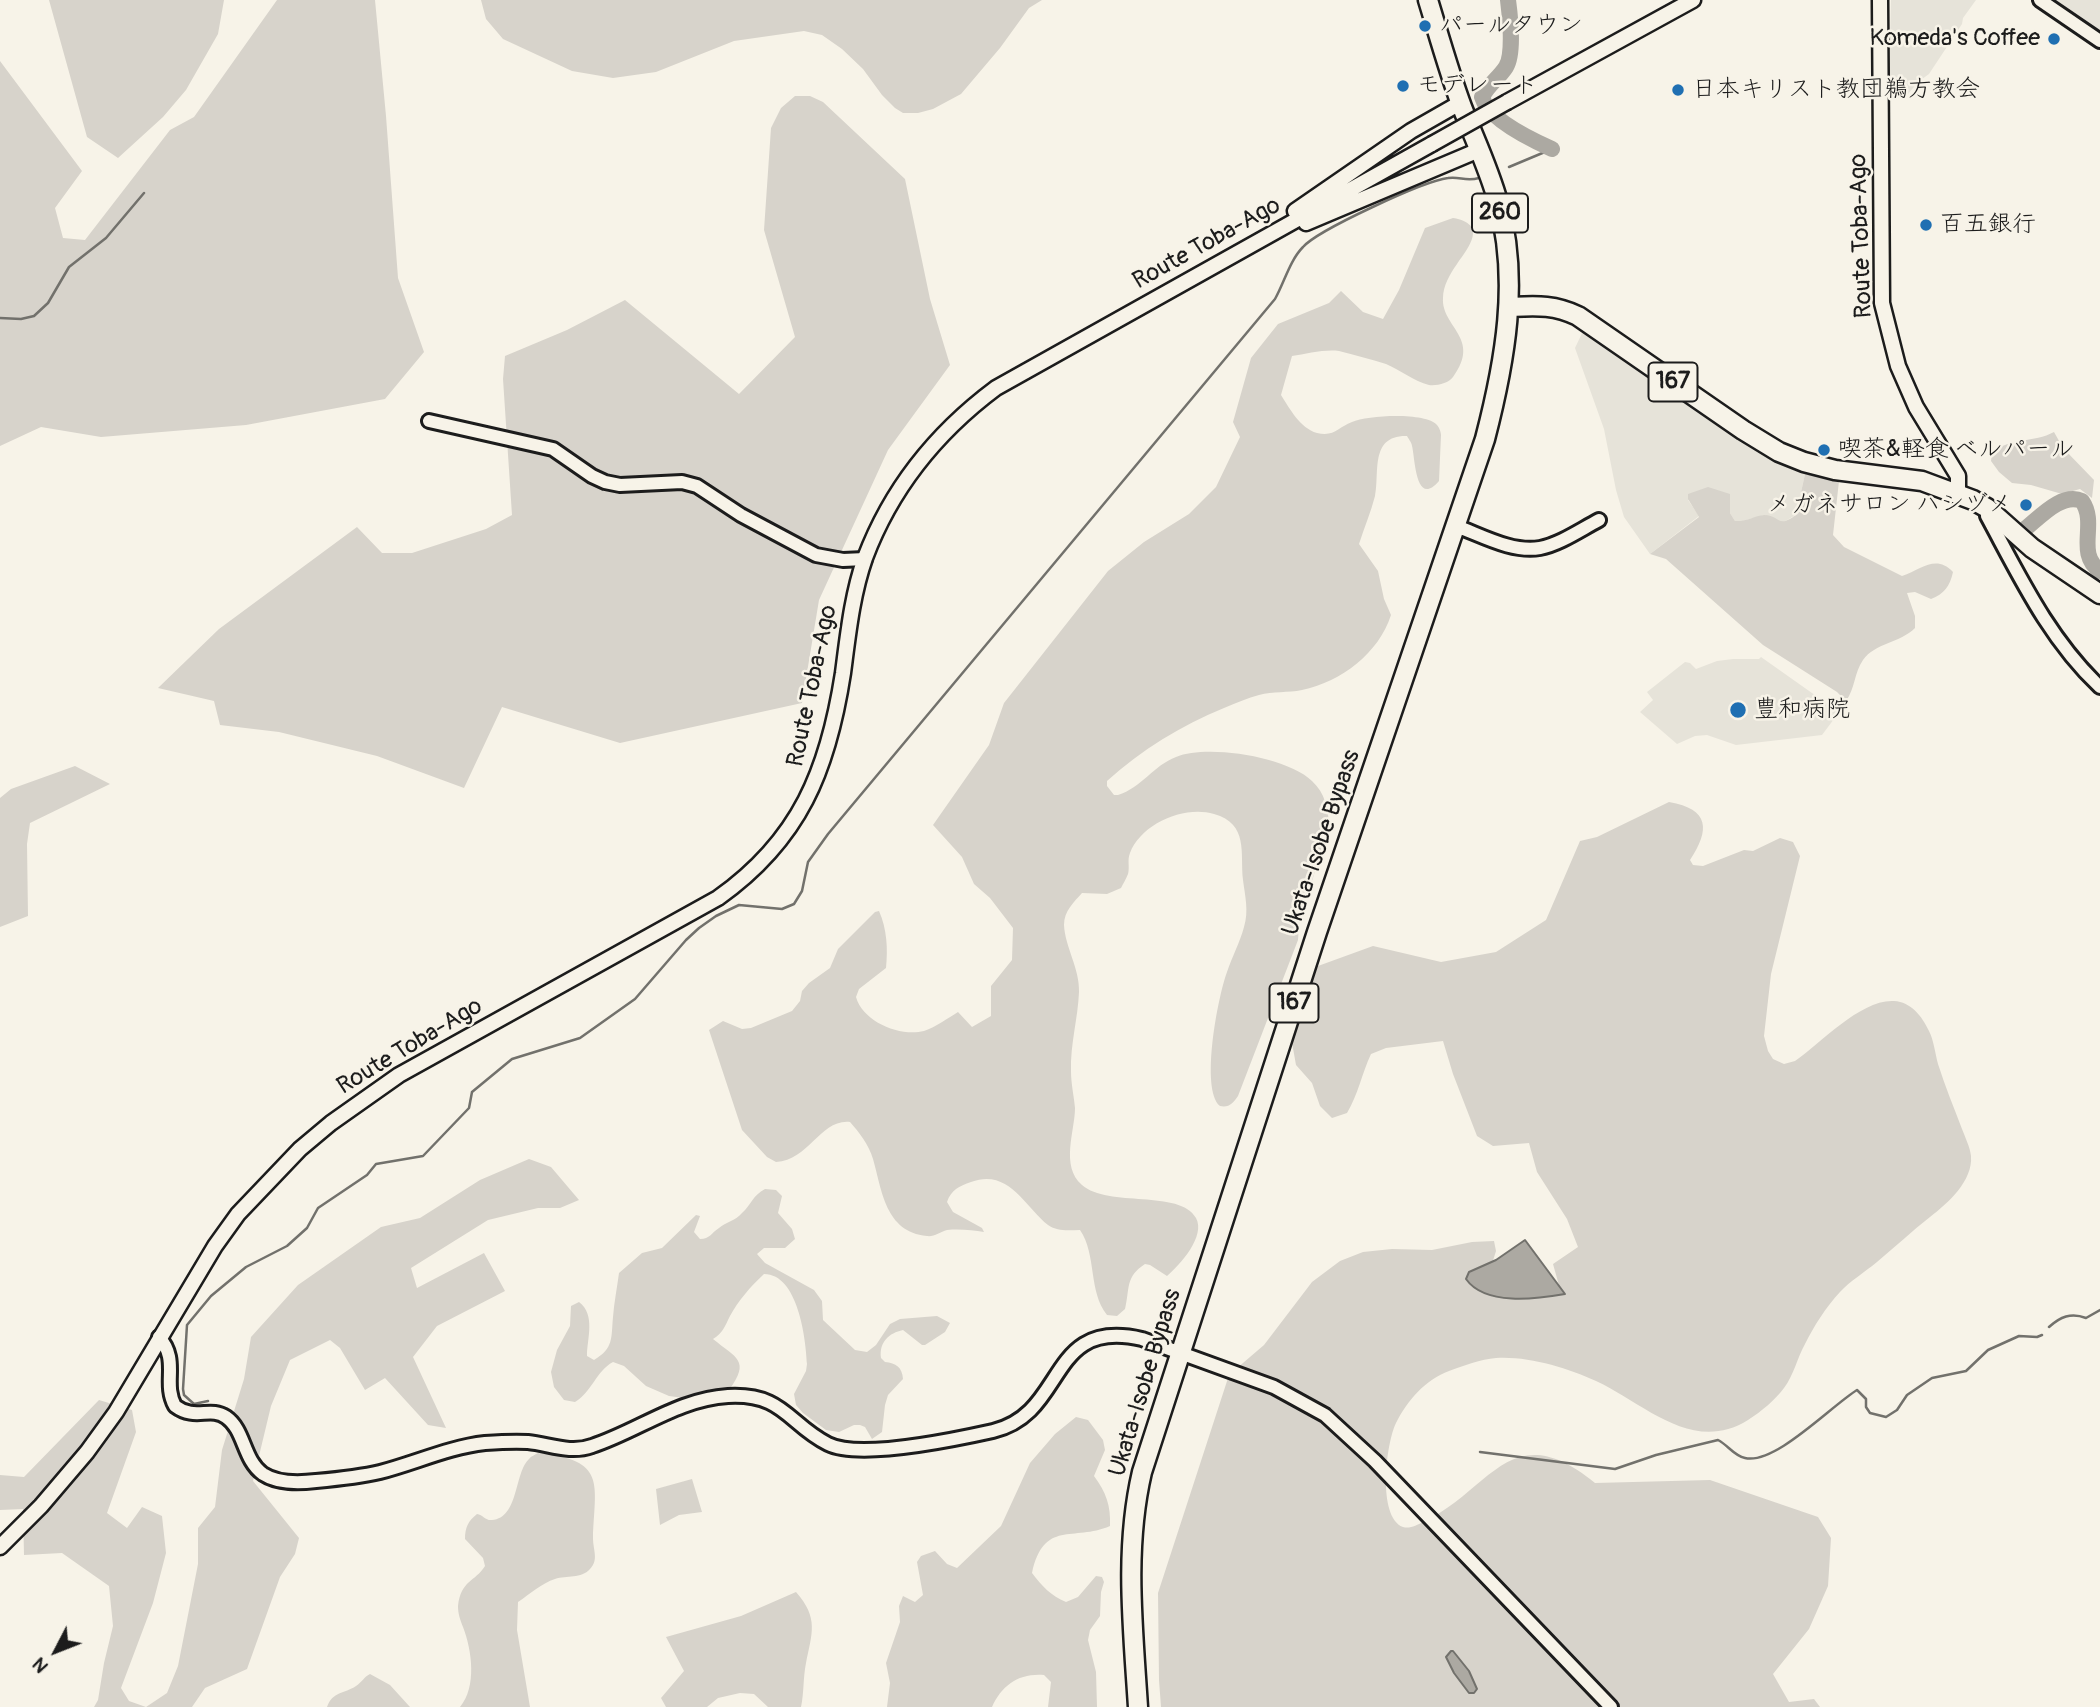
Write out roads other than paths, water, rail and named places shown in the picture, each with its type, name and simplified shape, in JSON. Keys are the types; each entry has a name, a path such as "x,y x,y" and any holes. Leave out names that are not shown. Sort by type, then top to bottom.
{"highway":[{"name":"Ukata-Isobe Bypass","path":"1138,1707 1131,1579 1132,1525 1142,1472 1317,932 1485,439 1505,354 1509,307 1501,214 1460,103 1428,0"},
{"name":"167","path":"1509,307 1551,306 1578,316 1779,452 1804,462 1841,471 1922,481 1987,508 2032,548 2100,594"}],"main road":[{"name":"Route Toba-Ago","path":"0,1547 41,1506 88,1452 116,1412 215,1246 238,1214 270,1178 331,1123 399,1075 718,898 755,869 777,844 798,816 820,770 839,695 850,622 865,559 896,496 930,447 972,406 996,388 1237,252 1693,0"},
{"name":"Route Toba-Ago","path":"1881,0 1882,303 1891,346 1901,376 1928,428 1958,476 1958,494"},
{"path":"1237,252 1411,131 1460,103"},
{"path":"1237,252 1479,150"}],"street":[{"path":"2040,0 2100,41"},
{"path":"429,421 552,449 592,476 612,484 682,482 697,486 741,515 816,555 843,560 865,559"},
{"path":"1987,508 1987,516 2059,643 2100,687"},
{"path":"1456,526 1507,545 1530,549 1551,544 1599,520"},
{"path":"159,1337 171,1357 170,1390 175,1406 187,1414 221,1414 228,1418 234,1424 246,1453 262,1473 273,1479 303,1482 349,1479 470,1445 505,1441 530,1442 562,1449 591,1447 680,1407 712,1398 732,1396 765,1400 779,1406 829,1445 844,1449 919,1446 997,1430 1019,1419 1039,1401 1078,1347 1091,1339 1121,1334 1142,1339 1274,1387 1325,1415 1375,1461 1611,1707"}],"waterway":[{"path":"1508,0 1511,34 1508,61 1482,97 1502,121 1552,149"},
{"path":"1509,167 1552,149"},
{"path":"208,1401 194,1404 184,1395 183,1389 187,1325 211,1296 246,1267 287,1246 307,1228 318,1208 367,1175 376,1164 423,1156 469,1108 472,1092 512,1059 580,1038 635,999 686,940 716,916 739,905 782,909 794,904 802,891 808,862 828,834 1275,299 1298,252 1313,239 1349,218 1417,188 1448,178 1479,178"},
{"path":"0,318 21,319 34,316 48,303 69,267 106,238 144,193"},
{"path":"2025,529 2059,503 2074,499 2082,501 2088,519 2089,556 2100,571"},
{"path":"2049,1327 2066,1316 2086,1318 2100,1310"},
{"path":"1480,1452 1615,1469 1656,1455 1718,1440 1741,1457 1757,1458 1787,1444 1857,1390 1866,1399 1866,1407 1870,1413 1886,1417 1897,1410 1907,1395 1932,1378 1966,1371 1988,1350 2019,1336 2042,1335"}],"place":[{"name":"パールタウン","path":"1425,26"},
{"name":"Komeda's Coffee","path":"2054,39"},
{"name":"モデレート","path":"1403,86"},
{"name":"日本キリスト教団鵜方教会","path":"1678,90"},
{"name":"百五銀行","path":"1926,225"},
{"name":"喫茶&軽食 ベルパール","path":"1824,450"},
{"name":"メガネサロン ハシヅメ","path":"2026,505"},
{"name":"豊和病院","path":"1738,710"}]}
